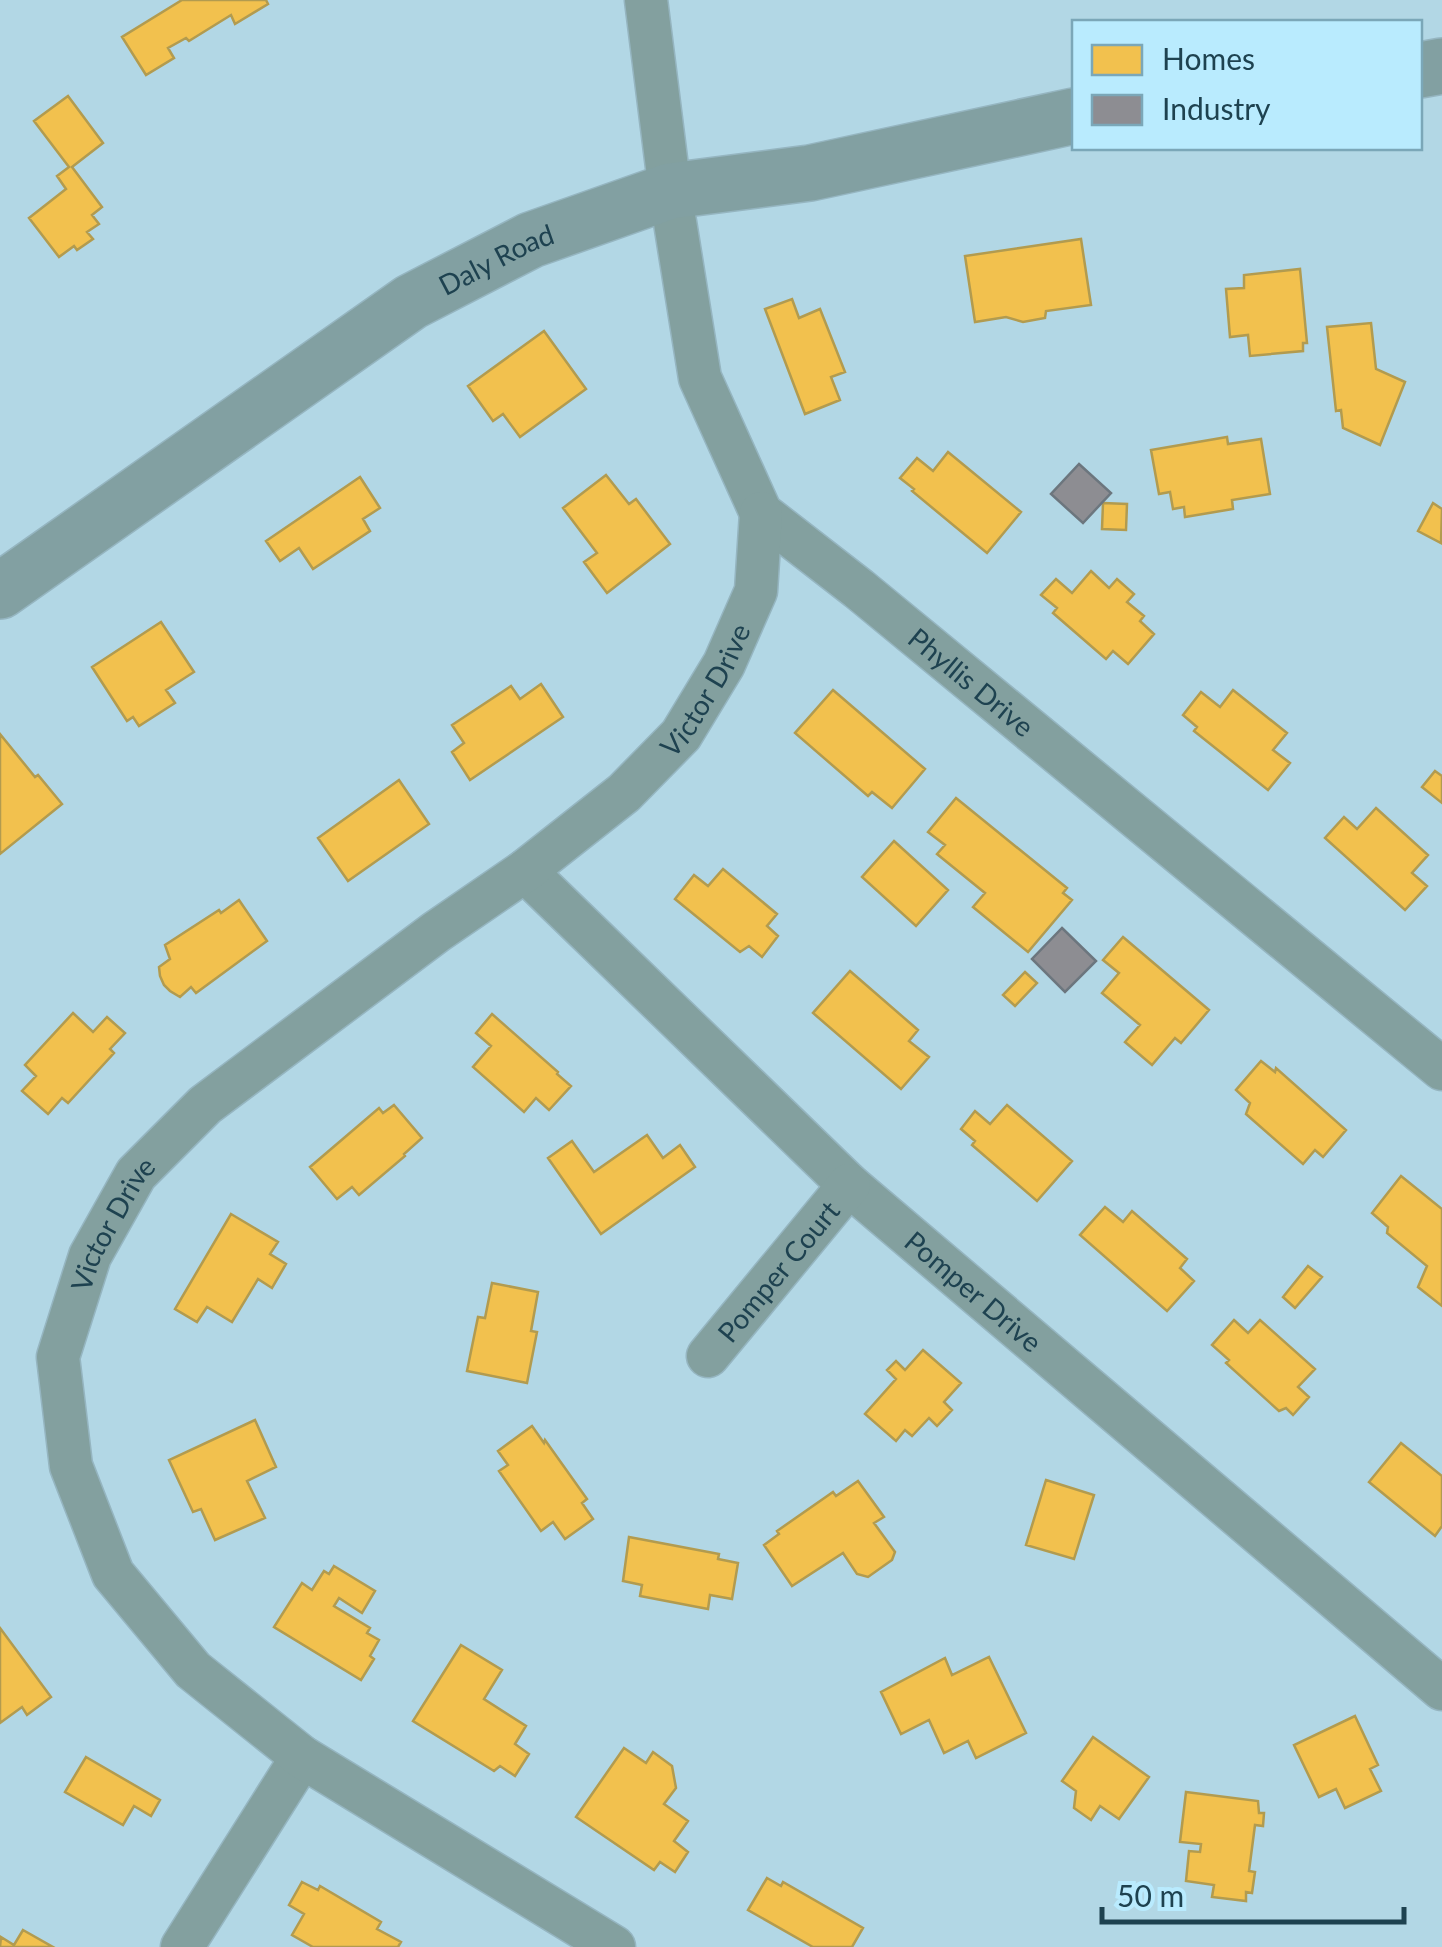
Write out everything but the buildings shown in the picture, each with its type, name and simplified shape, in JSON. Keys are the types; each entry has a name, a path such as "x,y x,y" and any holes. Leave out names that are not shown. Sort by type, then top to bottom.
{"street":[{"name":"Phyllis Drive","path":"646,0 670,190 700,378 761,512 1442,1069"},
{"name":"Daly Road","path":"0,591 411,302 531,240 670,190 810,173 1072,116"},
{"name":"Victor Drive","path":"614,1947 302,1757 193,1670 113,1574 71,1466 58,1356 90,1256 136,1174 205,1105 436,932 525,872 624,793 681,734 724,664 756,591 761,512"},
{"name":"Pomper Drive","path":"525,872 849,1185 1442,1689"},
{"name":"Pomper Court","path":"708,1356 849,1185"},
{"path":"182,1947 302,1757"}]}
